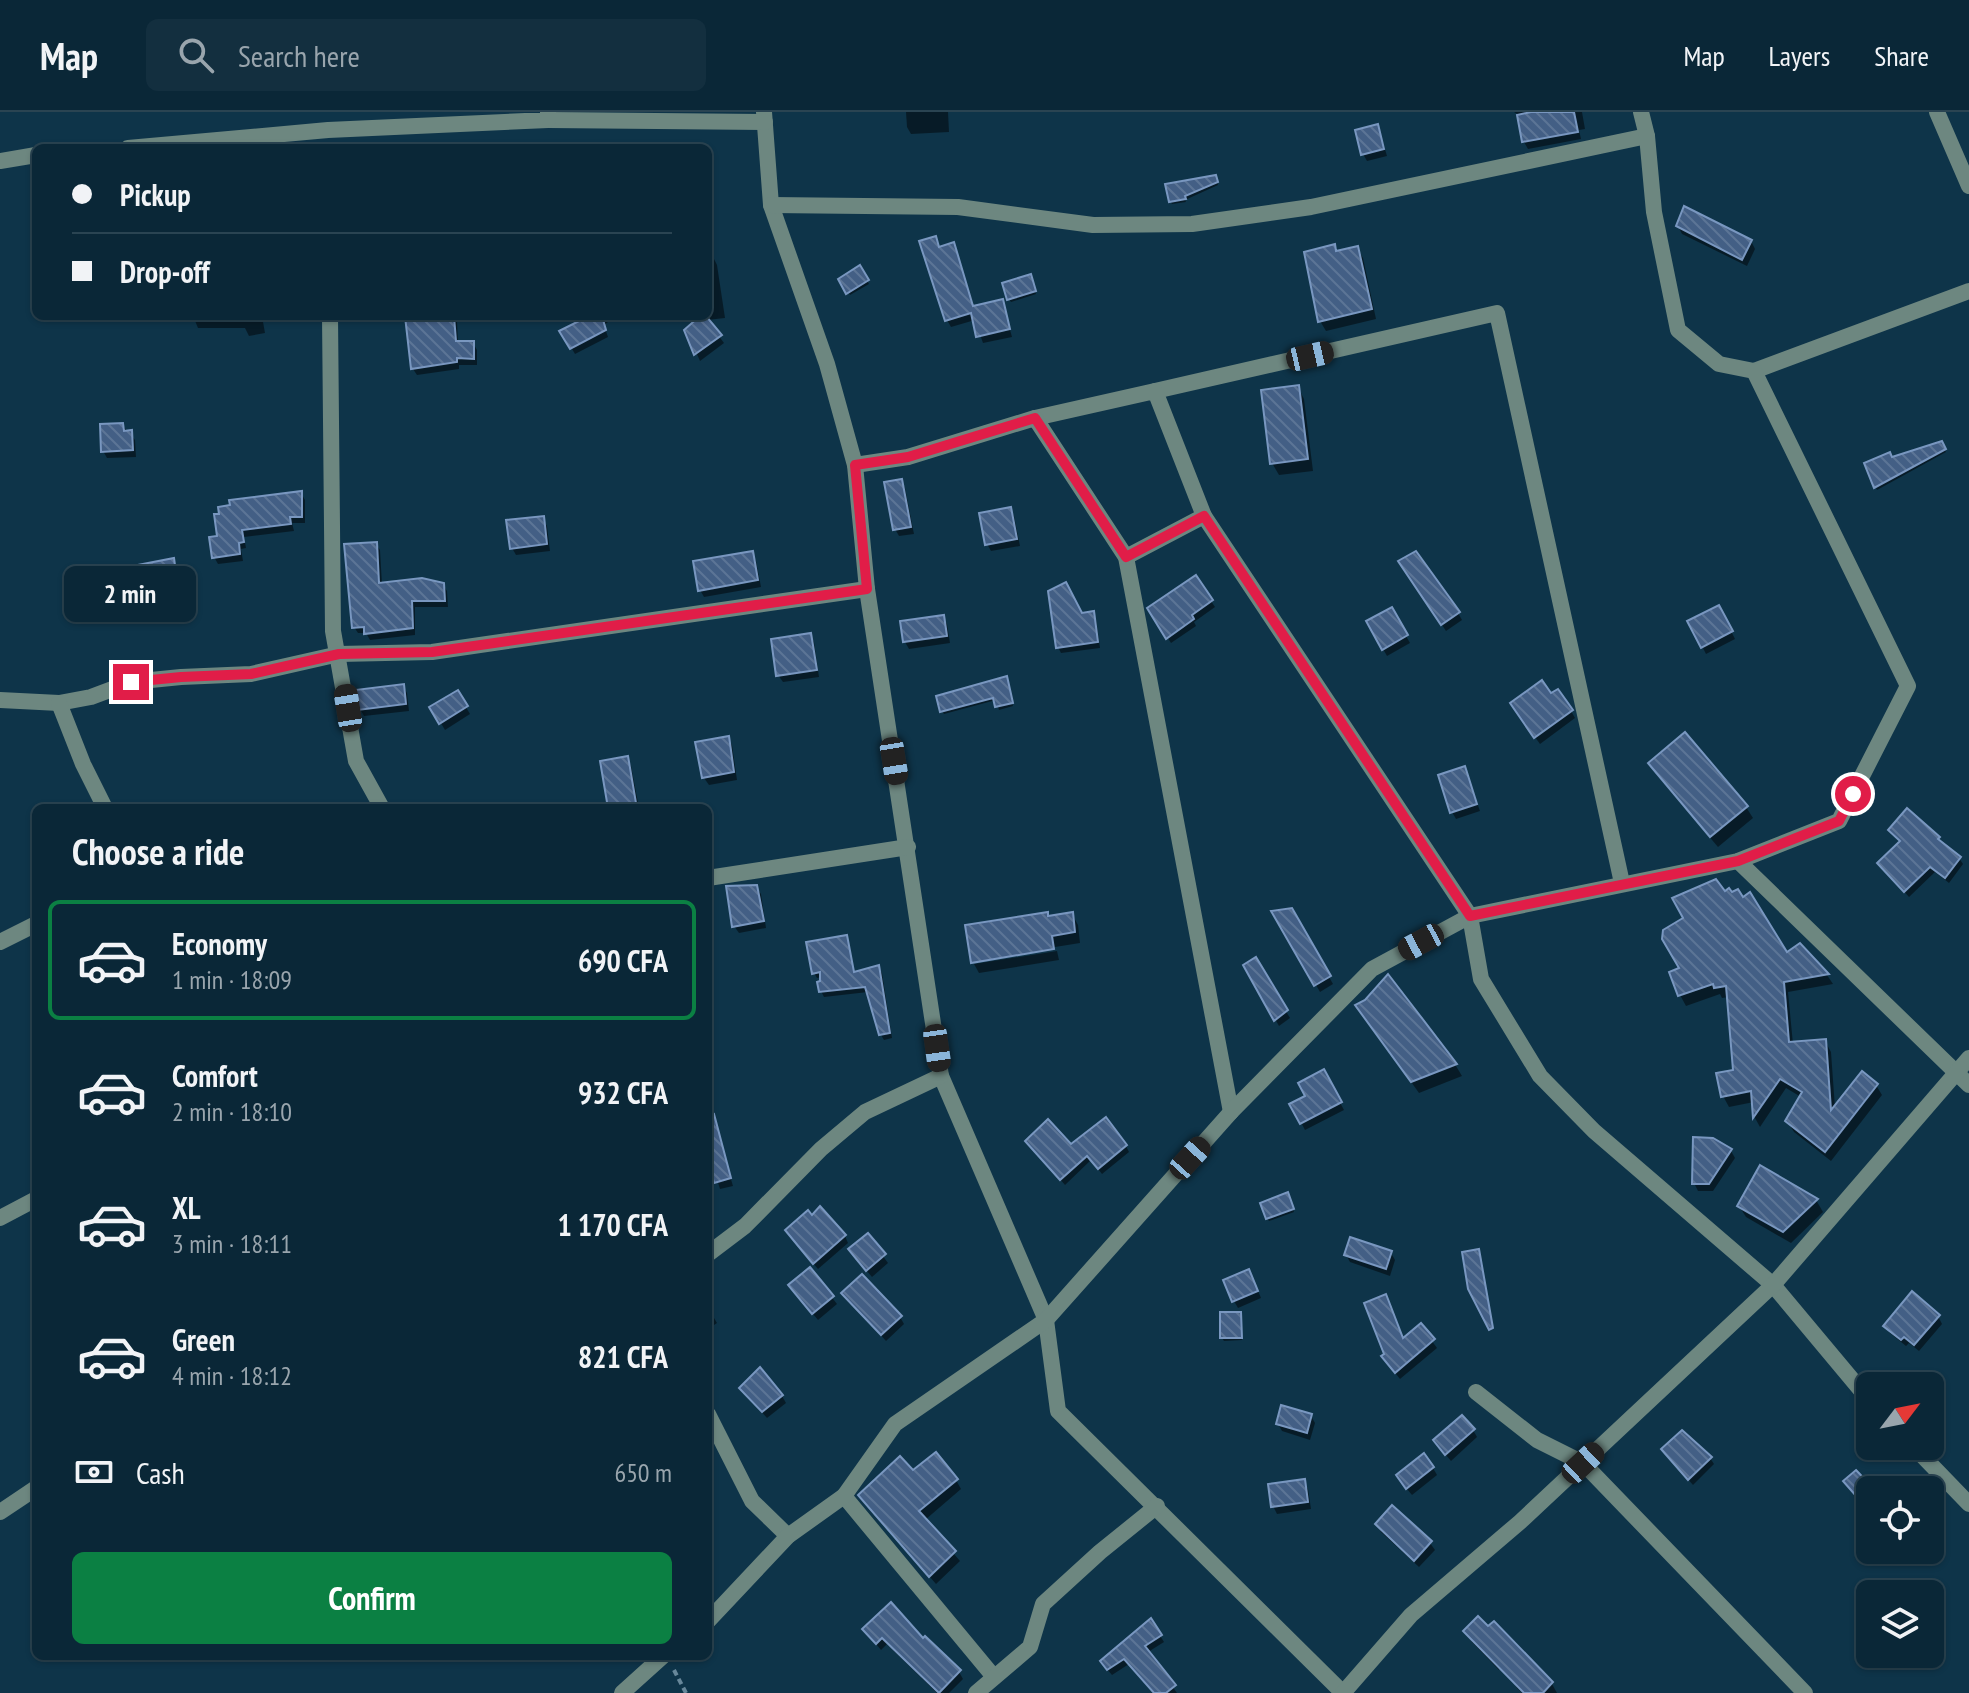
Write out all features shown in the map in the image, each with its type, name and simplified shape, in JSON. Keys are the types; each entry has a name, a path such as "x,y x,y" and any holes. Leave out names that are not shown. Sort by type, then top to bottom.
{"street":[{"path":"1641,112 1647,136 1654,212 1678,330 1719,364 1754,371 1969,291"},
{"path":"1937,112 1969,186"},
{"path":"172,144 548,116 764,117 771,205 827,364 855,465 867,589 941,1076 1046,1320 1058,1411 1343,1693 1411,1615 1583,1463 1773,1285 1963,1079 1969,1058"},
{"path":"328,130 328,144"},
{"path":"771,205 958,207 1093,225 1192,224 1311,207 1647,136"},
{"path":"0,161 32,156"},
{"path":"855,465 908,457 1035,418 1497,313 1622,883"},
{"path":"330,320 333,631 356,761 380,804"},
{"path":"712,1617 788,1536 844,1496 895,1424 1046,1320 1231,1112 1372,969 1470,916 1738,861 1839,821 1908,686 1754,371"},
{"path":"1155,391 1204,516 1470,916 1481,979 1540,1076 1594,1131 1773,1285 1856,1384"},
{"path":"1035,418 1126,557 1231,1112"},
{"path":"1126,557 1204,516"},
{"path":"0,700 59,703 91,697 131,682 251,674 339,654 432,652 867,589"},
{"path":"59,703 103,804"},
{"path":"712,877 908,847"},
{"path":"1738,861 1963,1079"},
{"path":"0,942 32,926"},
{"path":"712,1251 745,1226 821,1149 865,1112 941,1076"},
{"path":"0,1218 32,1201"},
{"path":"1476,1392 1537,1440 1583,1463 1805,1693"},
{"path":"712,1422 752,1501 788,1536"},
{"path":"1927,1460 1969,1504"},
{"path":"0,1512 32,1491"},
{"path":"844,1496 994,1677"},
{"path":"976,1693 1030,1647 1043,1604 1157,1506"},
{"path":"622,1693 668,1660"}],"path":[{"path":"668,1660 686,1693"}],"building":[{"path":"1574,112 1578,132 1522,142 1517,115"},
{"path":"1378,124 1384,149 1361,155 1355,130"},
{"path":"1216,175 1218,182 1185,196 1186,199 1169,202 1165,184"},
{"path":"1684,206 1752,240 1742,260 1676,226"},
{"path":"936,236 939,247 954,242 973,306 1003,299 1010,329 976,337 971,313 945,321 919,241"},
{"path":"1335,244 1336,251 1358,246 1372,309 1318,322 1304,252"},
{"path":"860,265 869,280 846,294 838,279"},
{"path":"1031,274 1036,291 1007,300 1002,283"},
{"path":"405,320 454,320 456,341 474,341 474,359 457,358 457,362 411,369"},
{"path":"581,320 603,320 606,330 570,349 559,331"},
{"path":"695,320 709,320 722,335 694,355 684,330"},
{"path":"1299,385 1308,459 1270,464 1261,390"},
{"path":"123,423 124,431 132,430 133,450 101,452 100,424"},
{"path":"1942,441 1946,449 1874,488 1864,463 1890,452 1892,457"},
{"path":"902,479 911,527 893,530 884,482"},
{"path":"302,491 302,517 290,517 291,524 242,530 244,542 239,543 240,554 212,558 209,537 217,536 214,514 219,514 218,507 230,505 229,500"},
{"path":"1011,507 1017,539 985,545 979,513"},
{"path":"544,516 547,544 510,549 506,520"},
{"path":"377,542 379,583 422,578 444,583 445,601 412,601 413,628 364,634 364,627 352,628 344,544"},
{"path":"753,551 758,580 698,591 693,561"},
{"path":"1416,551 1460,612 1441,625 1398,561"},
{"path":"174,558 177,580 126,589 122,568"},
{"path":"1196,575 1213,600 1192,615 1194,619 1166,639 1147,608"},
{"path":"1066,582 1082,613 1094,611 1098,642 1056,648 1048,591"},
{"path":"1719,605 1733,631 1701,648 1687,621"},
{"path":"1392,607 1408,635 1382,650 1366,621"},
{"path":"944,615 947,636 903,642 900,621"},
{"path":"811,633 817,670 776,676 771,639"},
{"path":"1007,676 1013,703 995,707 993,698 940,712 936,696"},
{"path":"1542,680 1551,693 1558,689 1573,710 1534,738 1510,703"},
{"path":"404,684 406,704 358,710 355,690"},
{"path":"458,690 468,706 439,724 429,707"},
{"path":"1685,732 1748,806 1710,837 1648,763"},
{"path":"729,736 734,772 702,778 695,742"},
{"path":"628,756 636,803 607,804 600,761"},
{"path":"1465,766 1477,804 1450,813 1438,775"},
{"path":"1907,808 1961,857 1945,878 1930,867 1904,892 1877,863 1900,841 1888,830"},
{"path":"1716,879 1725,891 1738,889 1743,897 1750,892 1787,952 1800,943 1829,974 1784,982 1789,1042 1826,1039 1831,1110 1862,1071 1878,1084 1825,1152 1785,1121 1802,1092 1780,1079 1753,1118 1751,1091 1721,1097 1716,1073 1733,1070 1726,986 1714,988 1713,984 1678,996 1669,972 1679,968 1662,939 1663,930 1683,918 1672,898"},
{"path":"757,885 764,921 732,927 726,886"},
{"path":"1292,908 1331,976 1314,986 1271,911"},
{"path":"1048,912 1048,916 1073,912 1075,932 1052,936 1054,949 971,963 965,925"},
{"path":"847,935 854,972 879,965 890,1033 879,1035 865,987 819,992 817,982 820,981 820,972 812,974 806,942"},
{"path":"1256,957 1288,1010 1274,1021 1243,965"},
{"path":"1388,974 1457,1064 1411,1082 1355,1005 1365,1000"},
{"path":"1324,1069 1342,1102 1300,1124 1289,1104 1305,1096 1298,1083"},
{"path":"712,1114 731,1178 714,1183 712,1175"},
{"path":"1106,1117 1127,1145 1098,1169 1087,1156 1060,1180 1025,1141 1048,1119 1071,1144"},
{"path":"1693,1137 1713,1138 1732,1149 1709,1184 1692,1184"},
{"path":"1760,1165 1818,1199 1783,1232 1737,1206"},
{"path":"1288,1192 1294,1209 1266,1219 1260,1203"},
{"path":"820,1206 846,1235 813,1264 785,1230 808,1210 812,1215"},
{"path":"868,1233 886,1254 866,1271 848,1249"},
{"path":"1350,1237 1392,1251 1386,1269 1344,1255"},
{"path":"1479,1249 1493,1328 1489,1330 1468,1289 1462,1252"},
{"path":"810,1267 834,1296 812,1314 788,1285"},
{"path":"1249,1269 1258,1291 1232,1302 1223,1280"},
{"path":"862,1274 902,1316 881,1335 841,1293"},
{"path":"1912,1291 1940,1315 1914,1345 1904,1337 1901,1340 1883,1326"},
{"path":"1386,1294 1403,1338 1421,1323 1435,1339 1395,1373 1381,1356 1384,1354 1364,1303"},
{"path":"1220,1312 1241,1312 1242,1338 1220,1338"},
{"path":"760,1367 783,1395 762,1412 739,1388"},
{"path":"1281,1405 1312,1414 1307,1433 1276,1424"},
{"path":"1462,1415 1475,1429 1445,1455 1433,1440"},
{"path":"1682,1430 1712,1457 1688,1480 1661,1449"},
{"path":"936,1452 958,1479 919,1511 956,1551 929,1577 858,1495 900,1456 913,1470"},
{"path":"1424,1453 1434,1467 1406,1489 1396,1475"},
{"path":"1856,1470 1862,1476 1856,1476 1856,1496 1843,1481"},
{"path":"1305,1479 1308,1502 1271,1507 1268,1484"},
{"path":"1392,1505 1432,1541 1414,1561 1375,1524"},
{"path":"891,1602 923,1638 925,1636 961,1670 939,1693 882,1638 876,1644 862,1629"},
{"path":"1478,1616 1488,1626 1494,1621 1553,1682 1543,1693 1524,1693 1463,1631"},
{"path":"1151,1618 1162,1635 1145,1646 1176,1685 1166,1693 1154,1693 1124,1659 1107,1670 1100,1661"}],"route":[{"path":"131,682 251,674 339,654 432,652 867,589 855,465 908,457 1035,418 1126,557 1204,516 1470,916 1738,861 1839,821 1853,794"}]}
